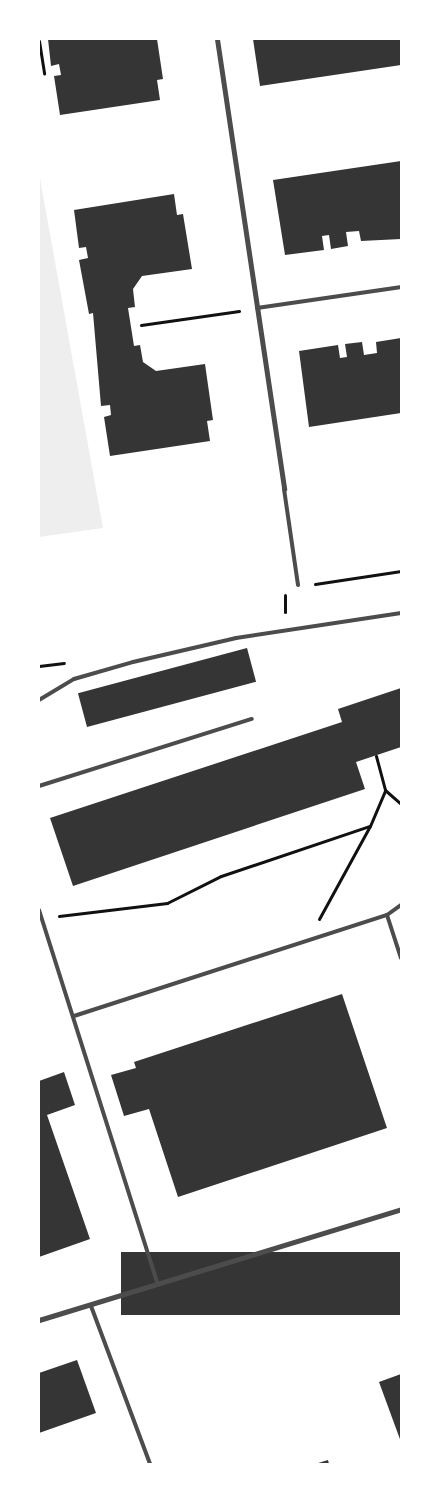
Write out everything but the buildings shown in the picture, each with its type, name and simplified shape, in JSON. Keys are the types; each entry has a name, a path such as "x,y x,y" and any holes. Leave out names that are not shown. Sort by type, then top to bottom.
{"street":[{"path":"217,39 284,489"},
{"path":"39,1320 91,1306 157,1283 401,1209"}],"lane":[{"path":"257,308 401,287"},
{"path":"284,489 298,585"},
{"path":"39,700 74,679 133,662 236,638 401,613"},
{"path":"39,786 252,719"},
{"path":"74,1016 387,916 401,905"},
{"path":"39,910 157,1283"},
{"path":"387,916 401,958"},
{"path":"91,1306 150,1464"}],"path":[{"path":"39,41 44,74"},
{"path":"141,326 257,308"},
{"path":"288,630 282,596 298,585 401,572"},
{"path":"376,756 385,790 401,804"},
{"path":"324,936 318,915 370,826 385,790"},
{"path":"41,918 167,903 221,876 370,826"}],"shaded area":[{"path":"39,173 103,528 39,537"}]}
